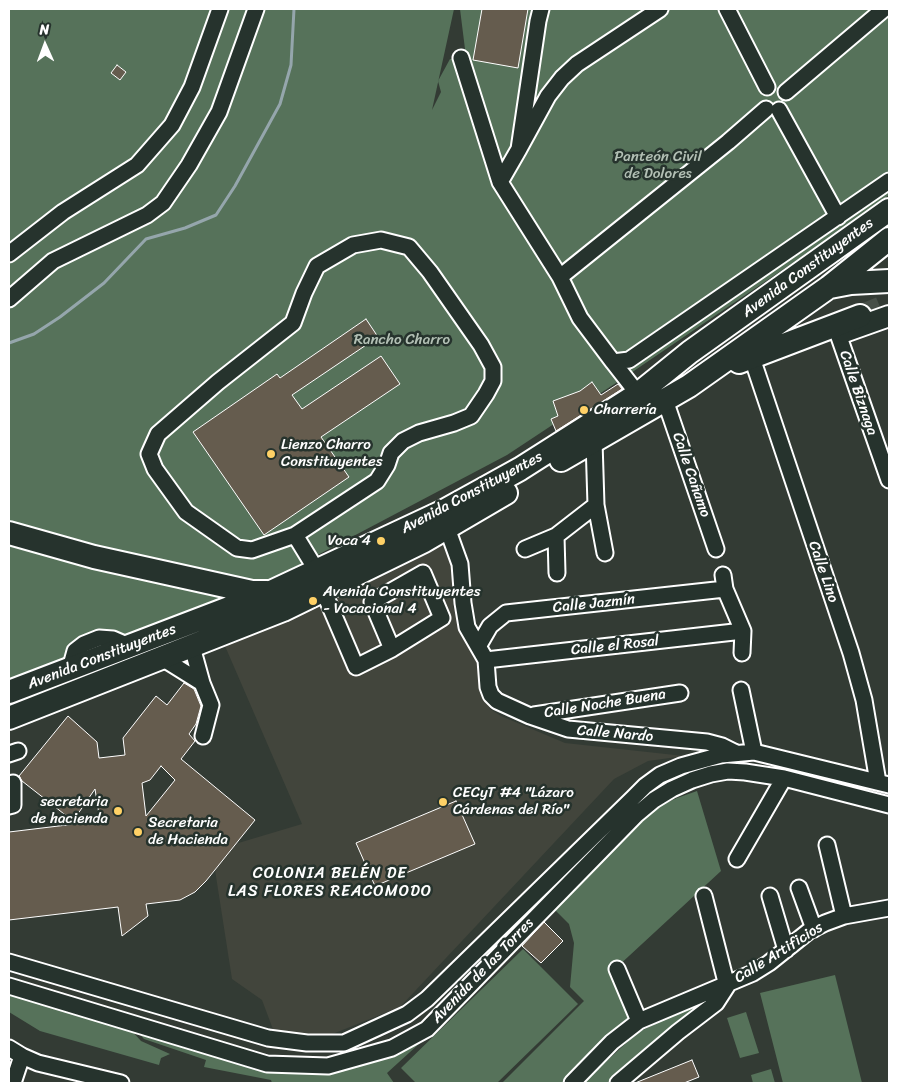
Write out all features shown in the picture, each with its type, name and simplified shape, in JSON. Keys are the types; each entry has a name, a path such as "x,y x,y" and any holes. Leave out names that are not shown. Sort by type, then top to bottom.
{"highway":[{"name":"Avenida Constituyentes","path":"9,718 284,610 320,581 520,469 638,394 690,352 889,210"},
{"name":"Avenida Constituyentes","path":"9,692 270,592 320,581 447,528 688,386 828,287 889,239"},
{"path":"562,442 588,431 644,400 694,369 823,273 836,266"},
{"path":"828,287 851,283 889,281"},
{"path":"688,386 860,316"},
{"path":"9,533 104,559 252,592 270,592"}],"main road":[{"path":"745,364 889,316"}],"street":[{"path":"9,254 62,212 137,165 172,126 192,87 220,9"},
{"path":"9,298 52,261 148,215 163,203 189,165 220,112 256,9"},
{"path":"520,149 541,9"},
{"path":"500,182 543,105 562,78 577,64 660,9"},
{"path":"727,9 767,87"},
{"path":"786,92 884,9"},
{"path":"461,58 500,182 560,277 580,318 638,394"},
{"path":"560,277 728,142 772,110 785,106 787,102 786,92 778,85 767,87 761,95 762,105 772,110 838,217"},
{"path":"613,362 629,360 889,181"},
{"path":"381,240 409,247 430,272 481,345 493,367 493,381 470,416 454,423 419,433 403,441 391,453 387,465 377,482 295,535 252,550 237,548 186,512 154,469 149,454 158,434 218,382 293,323 304,293 317,266 353,245 381,240"},
{"name":"Calle Biznaga","path":"838,334 889,480"},
{"name":"Calle Lino","path":"745,364 853,662 884,784"},
{"name":"Calle Cañamo","path":"665,400 716,549"},
{"path":"594,441 596,505 606,553"},
{"path":"525,550 556,536 596,505"},
{"path":"447,528 460,564 467,627 486,660"},
{"path":"295,535 320,581 356,668 392,649 442,618 423,573 372,602 392,649"},
{"path":"556,536 558,573"},
{"name":"Calle Jazmín","path":"478,646 490,626 506,614 724,582 743,631"},
{"path":"742,653 743,631"},
{"name":"Calle el Rosal","path":"486,660 743,631"},
{"path":"194,645 194,654 202,683 211,705 203,736"},
{"path":"162,658 202,683"},
{"name":"Calle Nardo","path":"486,660 488,688 491,695 497,701 530,716 581,732 707,742 737,753"},
{"path":"741,690 754,752"},
{"name":"Calle Noche Buena","path":"530,716 680,693"},
{"name":"Avenida de las Torres","path":"9,962 268,1038 307,1043 344,1043 407,1014 427,999 646,786 660,775 681,766 720,755 754,752 884,784"},
{"name":"Avenida de las Torres","path":"9,986 267,1064 328,1066 392,1048 427,1029 636,815 654,800 672,789 698,778 728,771 745,772 784,778 889,805"},
{"path":"828,789 834,772"},
{"path":"737,859 784,778"},
{"path":"9,784 13,783 14,805 9,806"},
{"path":"828,845 844,916"},
{"path":"800,888 814,929"},
{"path":"532,896 545,907"},
{"path":"704,896 727,986"},
{"path":"770,896 786,950"},
{"name":"Calle Artificios","path":"572,1083 612,1042 639,1021 727,986 753,973 814,929 844,916 889,908"},
{"path":"617,969 639,1021"},
{"name":"Calle Artificios","path":"618,1083 678,1032 716,1003 727,986"},
{"path":"9,1048 38,1063 121,1083"},
{"path":"13,1083 22,1056"}],"shaded area":[{"name":"CECyT #4 \"Lázaro Cárdenas del Río\"","path":"442,544 452,566 453,607 478,661 485,699 490,709 501,716 565,743 684,756 648,761 614,779 400,1007 325,1037 274,1032 262,1000 232,979 215,870 235,844 302,824 225,646 315,608"}],"green space":[{"path":"9,9 454,9 439,80 450,59 466,57 460,9 889,9 889,195 844,228 507,455 257,587 9,684","holes":["438,82 441,92 432,110"]},
{"path":"697,791 721,871 616,968 635,1014 599,1046 563,1083 502,1083 584,1001 570,987 574,943 569,924 552,907 634,826 655,808"},
{"path":"523,949 578,1004 497,1083 416,1083 401,1068"},
{"path":"835,975 862,1083 783,1083 760,993"},
{"path":"9,993 131,1030 141,1041 170,1054 161,1058 159,1065 40,1031 9,1012"},
{"path":"699,1002 701,1005 632,1060 607,1083 583,1083 637,1033"},
{"path":"746,1012 759,1053 740,1058 727,1018"},
{"path":"443,1022 387,1073 394,1083 272,1083 271,1080 204,1067 206,1060 144,1039 136,1030 315,1073 339,1072 378,1061 402,1050"},
{"path":"771,1069 775,1083 753,1083 751,1075"}],"building":[{"path":"482,9 528,9 518,68 473,60"},
{"path":"117,65 126,72 120,80 111,73"},
{"name":"Lienzo Charro Constituyentes","path":"366,319 378,337 292,395 302,409 381,356 400,384 321,437 349,477 264,535 193,432 277,374 280,378"},
{"path":"592,382 601,395 618,384 622,389 556,431 551,419 558,416 553,401 580,391"},
{"path":"184,683 194,689 201,706 196,724 189,734 195,741 181,759 255,820 195,892 180,900 146,904 148,916 122,936 118,907 9,920 9,832 100,821 95,789 73,821 22,781 19,776 68,716 97,742 99,758 125,755 123,738 156,696 167,705","holes":["161,766 175,780 146,816 142,783 150,780"]},
{"path":"456,801 475,844 375,886 356,843"},
{"path":"544,922 563,941 541,963 522,946"},
{"path":"692,1060 699,1077 684,1083 635,1083"}],"waterway":[{"path":"9,343 34,334 60,317 104,283 146,239 185,228 216,215 235,186 280,104 291,65 294,9"}],"tunnel":[{"path":"836,266 869,257"},
{"path":"860,316 889,304"}],"place":[{"name":"Charrería","path":"584,410"},
{"name":"Lienzo Charro Constituyentes","path":"271,454"},
{"name":"Voca 4","path":"381,541"},
{"name":"Avenida Constituyentes - Vocacional 4","path":"313,601"},
{"name":"CECyT #4 \"Lázaro Cárdenas del Río\"","path":"443,802"},
{"name":"secretaria de hacienda","path":"118,811"},
{"name":"Secretaria de Hacienda","path":"138,832"}],"district":[{"name":"COLONIA BELÉN DE LAS FLORES REACOMODO","path":"330,883"}],"park label":[{"name":"Panteón Civil de Dolores","path":"658,166"},
{"name":"Rancho Charro","path":"402,340"}]}
